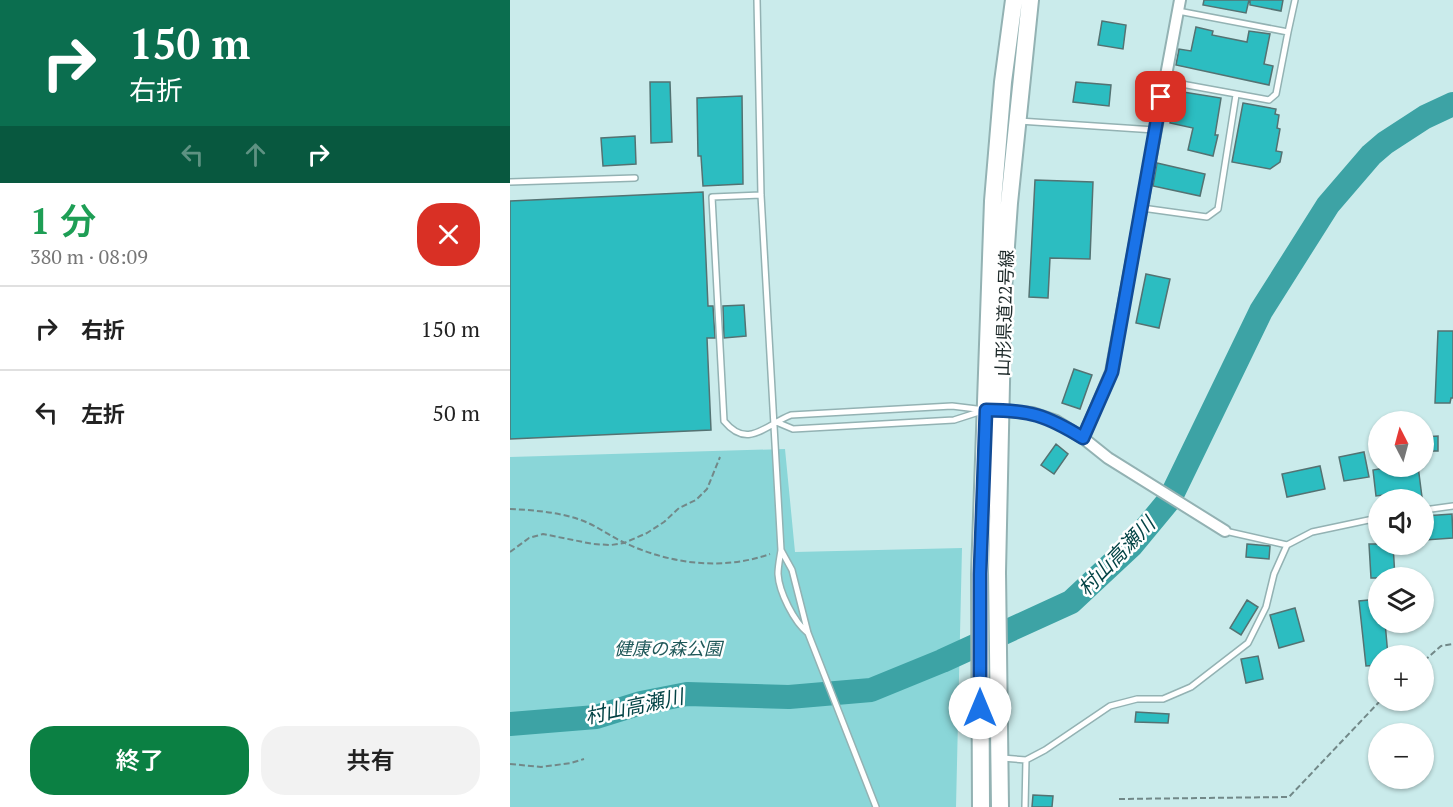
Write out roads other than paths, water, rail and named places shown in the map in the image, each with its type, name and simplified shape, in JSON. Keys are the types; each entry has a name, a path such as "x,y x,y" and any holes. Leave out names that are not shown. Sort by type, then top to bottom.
{"main road":[{"name":"山形県道22号線","path":"981,807 980,708 988,573 993,410 993,201 1003,82 1014,0"},
{"name":"山形県道22号線","path":"993,410 1009,203 1030,0"},
{"name":"山形県道22号線","path":"988,573 999,728 1000,807"}],"street":[{"path":"1083,438 1112,372 1179,5"},
{"path":"993,410 1032,413 1056,421 1083,438 1108,459 1225,531"}],"lane":[{"path":"757,0 761,195 781,550 778,575 790,611 799,626 808,633"},
{"path":"1164,81 1269,100 1276,94 1295,0"},
{"path":"1179,5 1288,32"},
{"path":"1142,208 1207,217 1218,209 1236,95"},
{"path":"1018,121 1155,130"},
{"path":"510,182 635,178"},
{"path":"761,195 712,197 724,421 738,434 756,434 774,421 791,416 952,406 993,410"},
{"path":"774,421 793,429 954,420 993,410"},
{"path":"1434,509 1453,506"},
{"path":"1000,758 1026,760 1045,750 1110,706 1137,699 1163,699 1191,687 1248,643 1266,608 1274,574 1287,545 1312,532 1368,520"},
{"path":"1225,531 1287,545"},
{"path":"781,550 792,570 808,633 876,807"},
{"path":"1025,807 1026,760"}],"waterway":[{"name":"村山高瀬川","path":"510,724 596,717 641,703 687,694 789,697 871,690 942,661 1071,602 1131,546 1170,499 1261,311 1328,205 1371,155 1385,143 1425,117 1453,104"}],"park label":[{"name":"健康の森公園","path":"668,648"}]}
